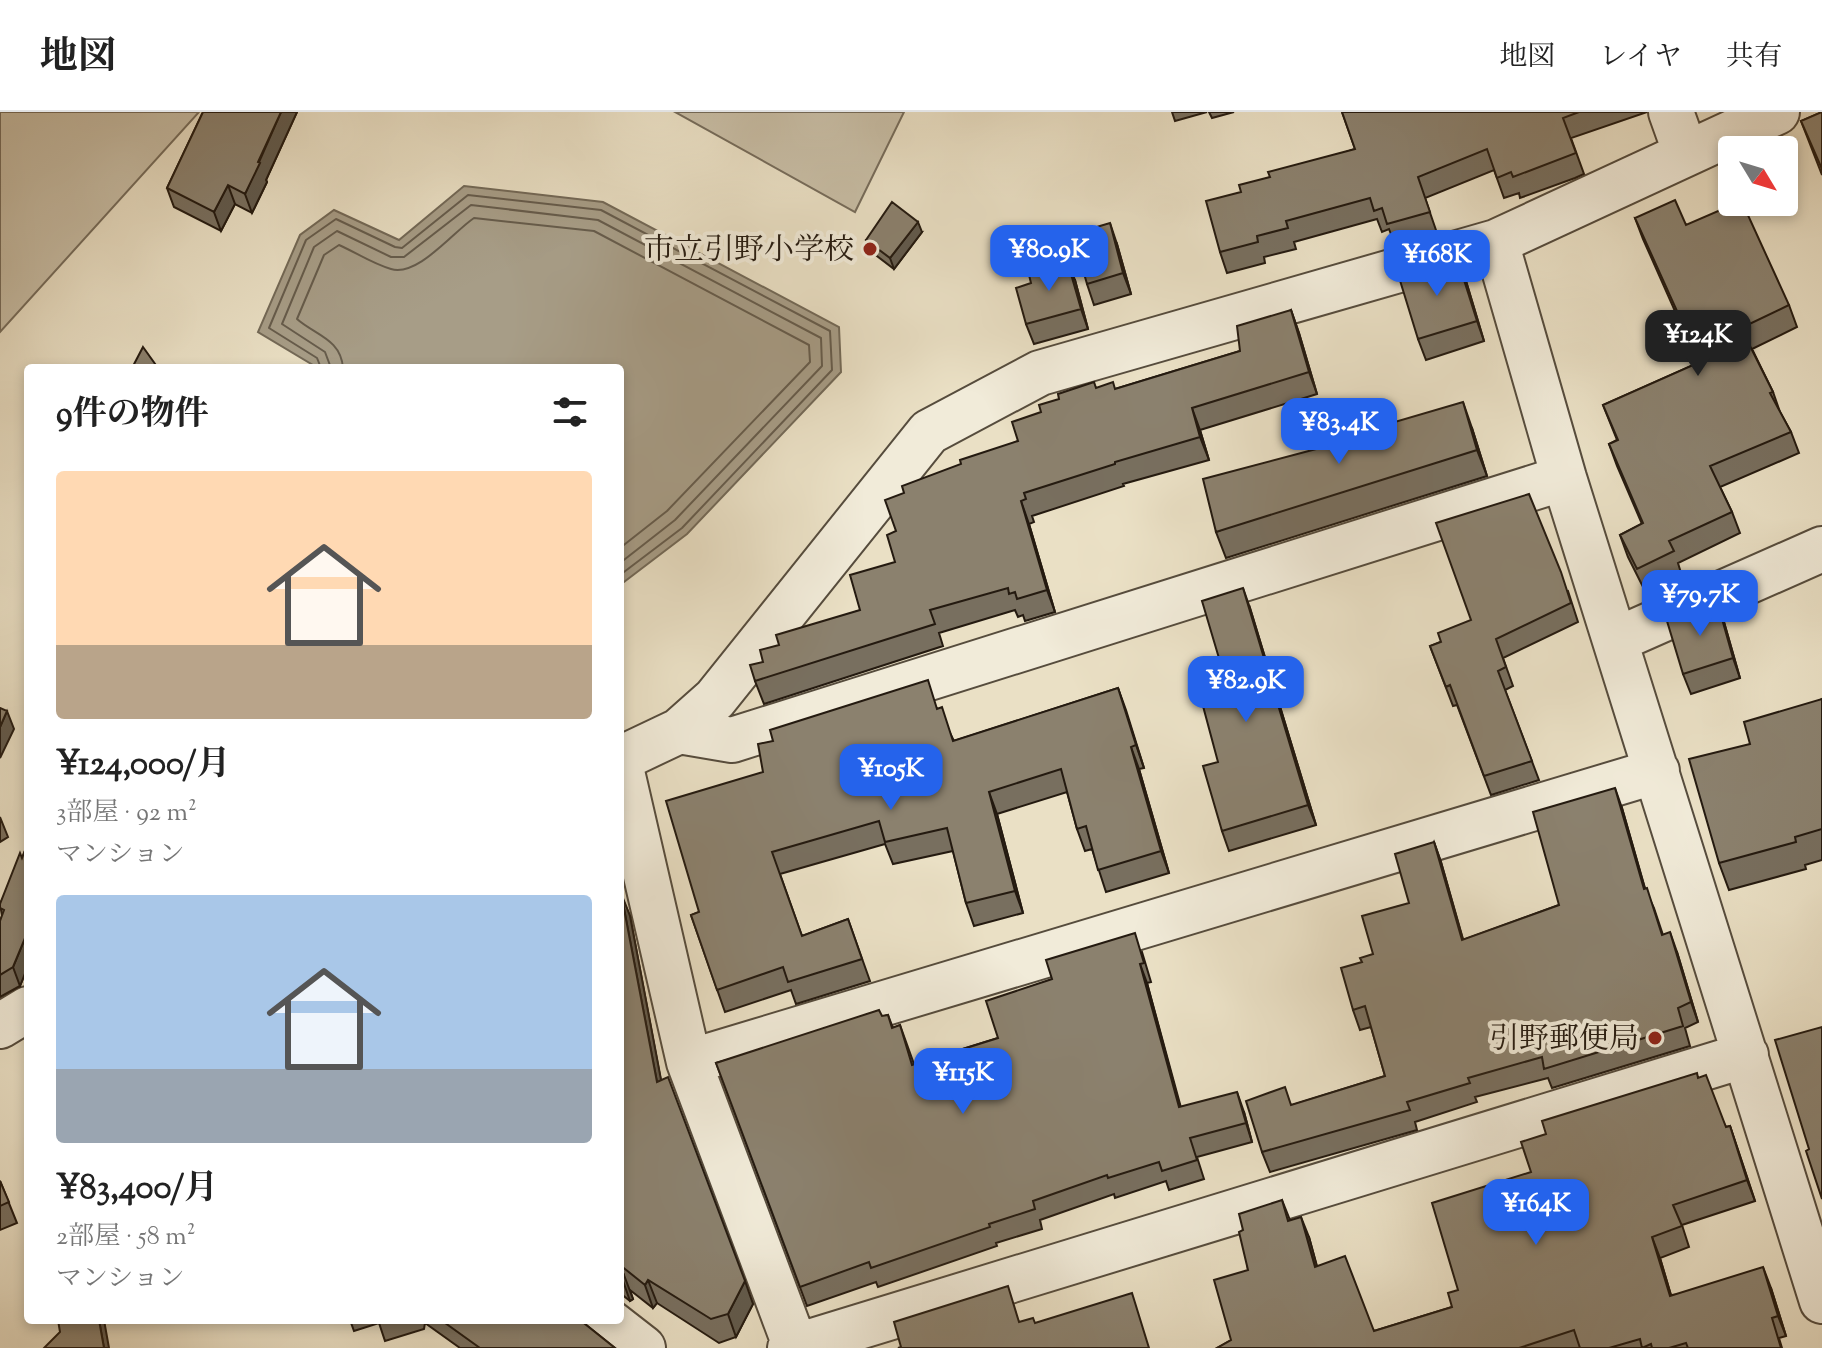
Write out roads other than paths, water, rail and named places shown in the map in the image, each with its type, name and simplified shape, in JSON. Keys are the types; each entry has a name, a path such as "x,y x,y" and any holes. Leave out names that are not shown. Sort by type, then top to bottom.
{"street":[{"path":"1671,112 1686,154"},
{"path":"624,759 679,731 715,699 929,432 1040,373 1496,242 1777,112"},
{"path":"1496,242 1564,478 1822,1301"},
{"path":"679,731 732,740 1564,478"},
{"path":"1616,640 1822,549"},
{"path":"689,1062 1657,771"},
{"path":"624,778 689,1062 794,1348 1746,1055"},
{"path":"0,1026 24,1011"},
{"path":"612,1324 643,1348"}],"water":[{"path":"464,186 603,202 839,327 841,372 687,534 624,582 624,364 311,364 258,332 300,235 334,210 399,240"}],"place":[{"name":"市立引野小学校","path":"870,249"},
{"name":"引野郵便局","path":"1655,1038"}]}
